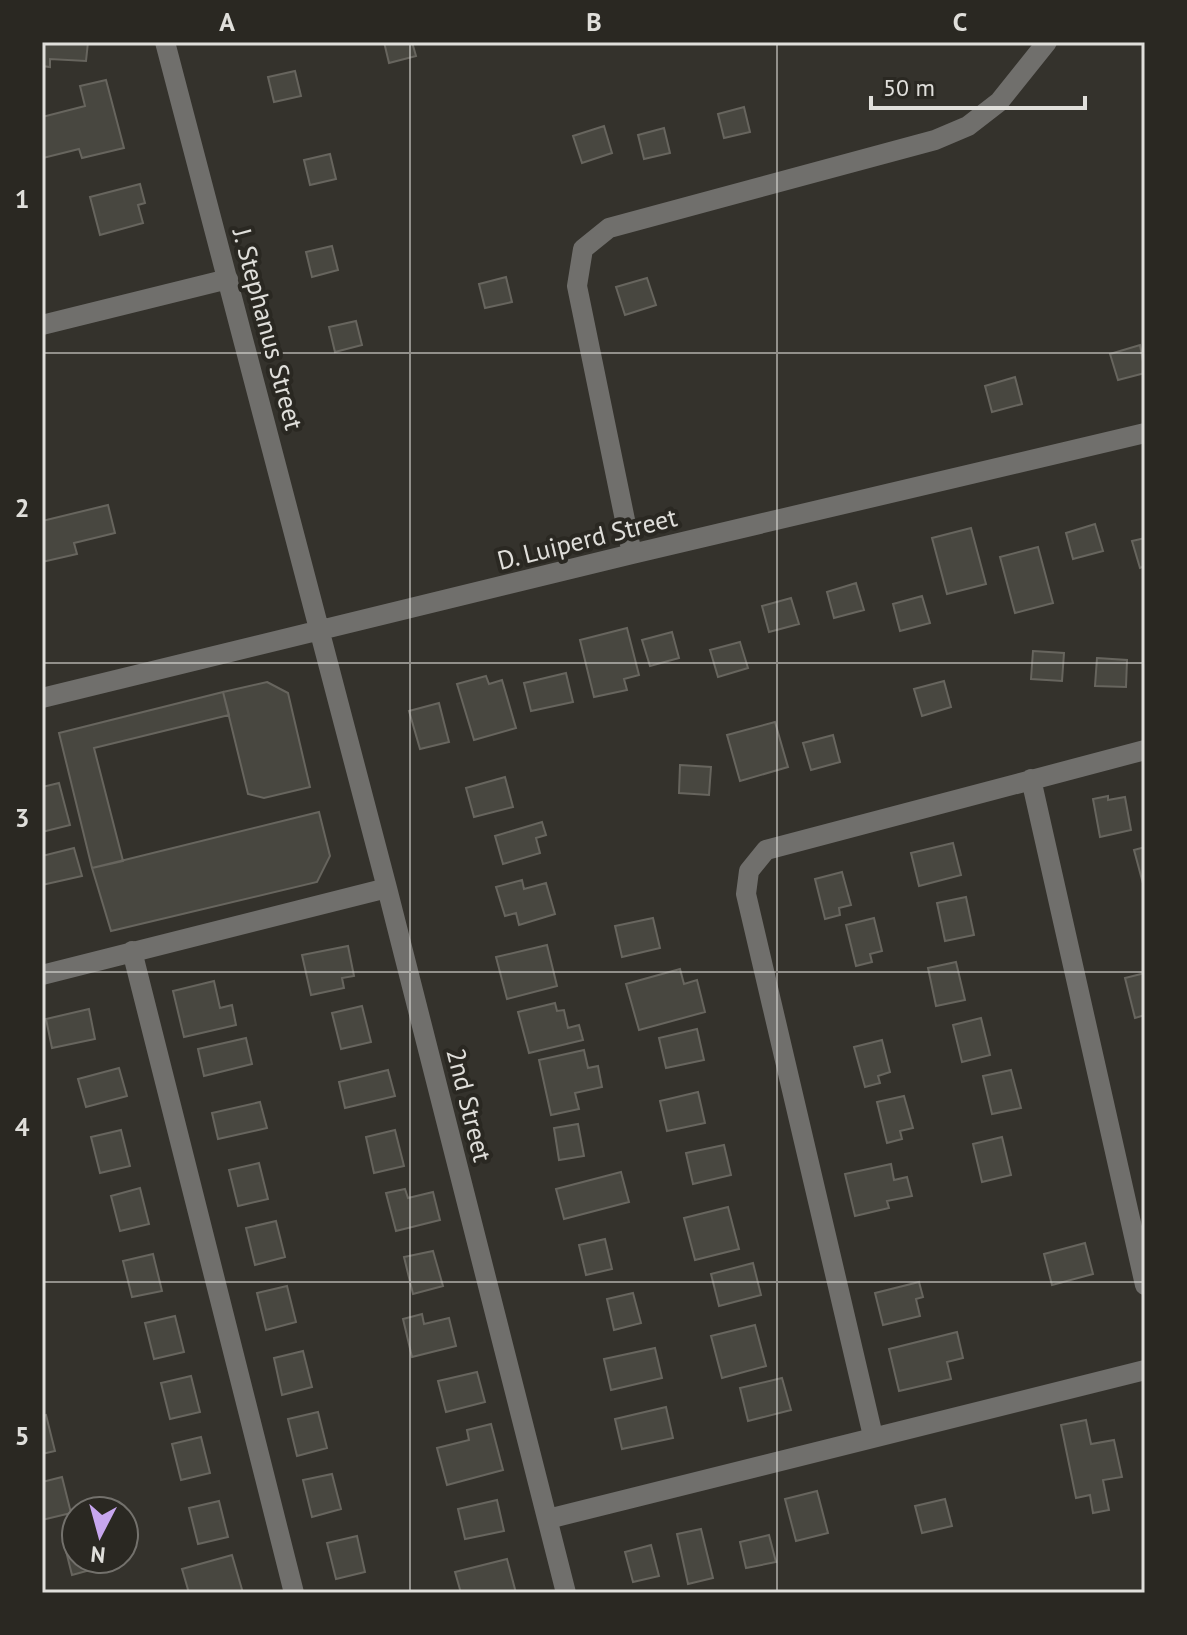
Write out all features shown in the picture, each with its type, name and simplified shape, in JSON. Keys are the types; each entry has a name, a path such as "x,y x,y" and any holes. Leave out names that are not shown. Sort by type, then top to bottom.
{"street":[{"name":"J. Stephanus Street","path":"165,42 320,630"},
{"path":"632,554 577,286 583,249 609,228 935,140 968,126 999,102 1047,42"},
{"path":"42,325 228,279"},
{"name":"D. Luiperd Street","path":"42,698 1145,433"},
{"name":"2nd Street","path":"320,630 566,1593"},
{"path":"873,1436 746,894 749,871 766,850 1145,750"},
{"path":"1031,779 1145,1285"},
{"path":"42,975 387,888"},
{"path":"132,951 294,1593"},
{"path":"548,1519 1145,1370"}],"building":[{"path":"42,42 88,42 86,61 50,59 50,67 42,66"},
{"path":"384,42 412,42 416,56 389,63"},
{"path":"295,71 301,96 274,102 268,77"},
{"path":"106,80 124,148 82,158 79,149 43,158 42,117 85,106 80,86"},
{"path":"744,107 750,132 724,138 718,114"},
{"path":"604,126 612,153 582,163 573,136"},
{"path":"664,128 670,153 644,159 638,135"},
{"path":"330,154 336,179 310,185 304,160"},
{"path":"140,184 145,203 138,205 143,223 100,235 90,197"},
{"path":"332,246 338,270 312,277 306,252"},
{"path":"506,277 512,302 485,308 479,284"},
{"path":"647,278 656,305 625,315 616,287"},
{"path":"356,321 362,345 335,352 329,327"},
{"path":"1140,345 1145,373 1118,380 1110,354"},
{"path":"1015,377 1022,404 992,412 985,386"},
{"path":"108,505 115,533 74,543 77,554 42,562 42,521"},
{"path":"1095,524 1103,551 1073,559 1066,533"},
{"path":"971,528 986,584 947,594 932,538"},
{"path":"1145,538 1145,566 1140,568 1132,541"},
{"path":"1038,547 1053,603 1015,613 1000,557"},
{"path":"856,583 864,610 834,618 827,592"},
{"path":"922,596 930,623 900,631 893,604"},
{"path":"791,598 799,624 769,632 762,606"},
{"path":"627,628 639,675 624,679 627,690 594,697 580,640"},
{"path":"672,632 679,658 650,666 642,640"},
{"path":"740,642 748,668 718,677 710,650"},
{"path":"1033,651 1064,653 1062,681 1031,679"},
{"path":"1097,658 1127,660 1126,687 1095,686"},
{"path":"566,673 573,702 531,711 524,683"},
{"path":"486,676 489,684 502,680 516,728 474,740 457,684"},
{"path":"944,681 951,707 922,716 914,689"},
{"path":"267,682 288,693 310,787 264,798 248,794 223,692"},
{"path":"223,692 229,715 94,748 123,861 92,868 59,733"},
{"path":"439,703 449,742 420,749 409,711"},
{"path":"775,722 788,767 740,781 727,735"},
{"path":"833,735 840,762 811,770 803,743"},
{"path":"680,765 711,767 709,795 679,793"},
{"path":"505,777 513,807 474,817 466,788"},
{"path":"59,783 70,825 42,832 42,787"},
{"path":"1108,796 1108,800 1125,797 1131,830 1100,837 1093,799"},
{"path":"319,812 330,856 317,882 111,931 92,868"},
{"path":"542,822 546,835 536,838 540,853 503,864 495,836"},
{"path":"953,843 961,875 919,886 911,853"},
{"path":"1145,847 1145,891 1134,850"},
{"path":"74,848 82,876 42,885 42,856"},
{"path":"842,872 851,905 839,908 840,915 825,919 815,879"},
{"path":"522,880 524,889 546,883 555,914 519,925 516,913 505,916 496,887"},
{"path":"966,897 974,935 945,941 937,903"},
{"path":"653,918 660,948 622,957 615,926"},
{"path":"874,918 882,951 870,954 872,962 856,966 846,925"},
{"path":"547,945 557,986 507,999 496,957"},
{"path":"348,946 354,976 342,978 344,988 311,995 302,955"},
{"path":"956,962 965,1000 936,1006 928,968"},
{"path":"680,969 684,984 697,980 705,1012 639,1030 626,984"},
{"path":"1145,973 1145,1015 1135,1018 1125,978"},
{"path":"214,981 220,1008 232,1005 236,1025 184,1037 173,991"},
{"path":"555,1003 557,1011 564,1010 568,1028 579,1025 583,1040 529,1053 518,1012"},
{"path":"362,1006 371,1042 341,1049 332,1013"},
{"path":"89,1009 95,1039 52,1048 46,1019"},
{"path":"981,1018 990,1055 962,1062 953,1025"},
{"path":"697,1029 704,1060 666,1068 659,1038"},
{"path":"246,1038 252,1064 204,1076 198,1049"},
{"path":"882,1040 890,1072 878,1076 880,1083 865,1087 854,1047"},
{"path":"584,1050 588,1068 598,1066 602,1087 575,1093 579,1109 551,1115 539,1060"},
{"path":"119,1068 127,1096 86,1107 78,1079"},
{"path":"388,1070 395,1096 345,1108 339,1082"},
{"path":"1011,1070 1021,1108 992,1114 983,1076"},
{"path":"698,1092 705,1123 667,1131 660,1101"},
{"path":"904,1096 913,1128 900,1131 902,1139 887,1143 877,1102"},
{"path":"260,1102 267,1128 218,1139 212,1113"},
{"path":"578,1124 584,1156 559,1160 554,1128"},
{"path":"121,1130 130,1166 100,1173 91,1137"},
{"path":"395,1130 404,1166 374,1173 366,1137"},
{"path":"1002,1137 1011,1175 982,1182 973,1144"},
{"path":"724,1145 731,1175 693,1184 686,1153"},
{"path":"259,1163 268,1199 238,1206 229,1170"},
{"path":"891,1164 894,1180 907,1177 912,1196 887,1201 889,1208 855,1216 845,1174"},
{"path":"621,1172 629,1202 564,1219 556,1189"},
{"path":"140,1188 149,1224 120,1231 111,1196"},
{"path":"405,1189 408,1198 433,1192 440,1220 396,1231 386,1193"},
{"path":"728,1207 739,1249 695,1260 684,1218"},
{"path":"276,1221 285,1257 255,1265 246,1228"},
{"path":"605,1239 612,1269 586,1275 579,1245"},
{"path":"1085,1243 1093,1274 1052,1285 1044,1254"},
{"path":"433,1251 443,1286 413,1294 404,1257"},
{"path":"153,1254 162,1291 132,1297 123,1261"},
{"path":"753,1263 761,1295 719,1306 711,1274"},
{"path":"919,1282 923,1297 916,1299 920,1316 883,1325 875,1293"},
{"path":"287,1286 296,1322 266,1330 257,1293"},
{"path":"633,1293 641,1323 614,1330 607,1299"},
{"path":"422,1314 424,1324 449,1318 456,1346 412,1357 403,1319"},
{"path":"175,1316 184,1352 154,1359 145,1323"},
{"path":"755,1325 766,1366 722,1378 711,1336"},
{"path":"957,1332 963,1358 947,1362 951,1379 899,1391 889,1349"},
{"path":"655,1348 662,1378 611,1390 604,1359"},
{"path":"303,1351 312,1387 282,1395 274,1358"},
{"path":"477,1372 485,1402 446,1412 438,1381"},
{"path":"191,1376 200,1412 170,1419 161,1383"},
{"path":"782,1378 791,1410 748,1421 740,1388"},
{"path":"666,1407 673,1438 622,1449 615,1419"},
{"path":"318,1412 327,1448 297,1456 288,1419"},
{"path":"46,1415 55,1451 42,1454 42,1416"},
{"path":"1086,1420 1091,1444 1114,1440 1122,1477 1103,1480 1109,1510 1093,1513 1090,1495 1076,1498 1061,1425"},
{"path":"491,1424 503,1470 447,1485 437,1448 469,1440 467,1430"},
{"path":"201,1437 210,1473 181,1480 172,1444"},
{"path":"332,1474 341,1509 312,1517 303,1480"},
{"path":"62,1477 66,1495 60,1495 60,1516 42,1520 42,1482"},
{"path":"817,1491 828,1533 796,1541 785,1499"},
{"path":"945,1499 952,1526 922,1533 915,1506"},
{"path":"497,1500 504,1531 465,1539 458,1509"},
{"path":"219,1501 228,1537 198,1544 189,1508"},
{"path":"701,1529 713,1578 688,1584 677,1534"},
{"path":"769,1535 776,1562 746,1568 740,1542"},
{"path":"357,1536 365,1572 336,1579 327,1543"},
{"path":"651,1545 659,1576 633,1582 625,1552"},
{"path":"232,1555 243,1593 189,1593 182,1569"},
{"path":"507,1559 516,1593 461,1593 455,1572"}]}
